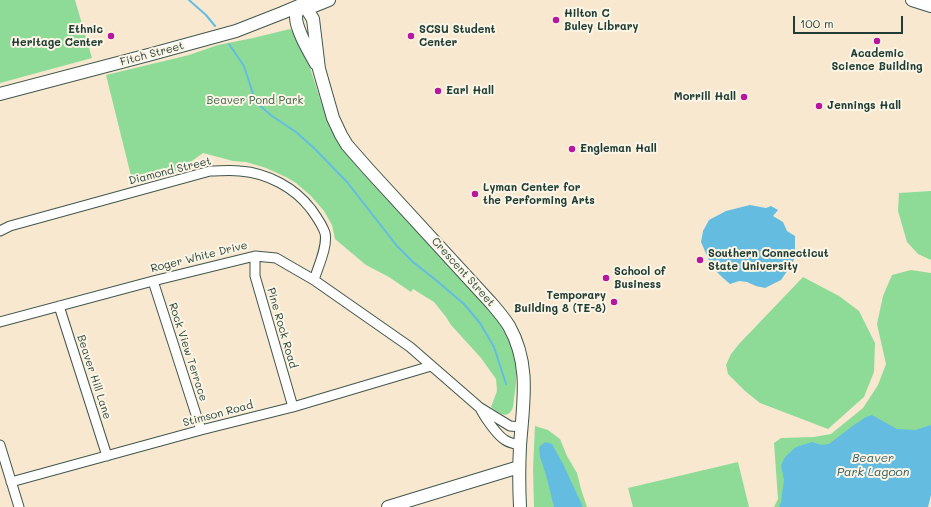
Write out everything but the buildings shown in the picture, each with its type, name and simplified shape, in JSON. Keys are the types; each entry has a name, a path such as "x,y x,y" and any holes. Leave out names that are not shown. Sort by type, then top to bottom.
{"main road":[{"name":"Fitch Street","path":"0,94 213,38 236,31 304,3 314,6 329,0"},
{"path":"912,0 931,6"},
{"name":"Crescent Street","path":"319,69 297,26 296,15 304,3 313,19 319,69 333,118 347,145 492,304 509,326 517,344 523,369 524,395 520,445 520,507"},
{"path":"388,507 520,467"}],"street":[{"name":"Diamond Street","path":"0,232 10,226 29,220 210,171 241,171 261,175 293,191 306,203 318,218 325,233 324,249 314,280"},
{"name":"Roger White Drive","path":"0,322 153,281 255,256 276,258 314,280 410,347 479,407 510,426 522,427"},
{"name":"Pine Rock Road","path":"255,256 255,276 293,407"},
{"name":"Rock View Terrace","path":"153,281 201,430"},
{"name":"Beaver Hill Lane","path":"59,306 107,456"},
{"name":"Stimson Road","path":"11,482 201,430 293,407 431,366"},
{"name":"Roger White Drive","path":"479,407 504,440 520,445"},
{"path":"0,445 19,507"}],"green space":[{"path":"0,0 75,0 92,58 0,83"},
{"name":"Beaver Pond Park","path":"290,29 295,33 308,61 330,128 342,149 473,290 502,328 514,356 516,369 513,407 509,414 506,415 497,412 491,407 497,391 496,379 481,358 451,325 434,302 413,289 411,292 389,277 366,265 335,239 332,225 324,211 311,196 296,183 266,168 246,162 233,161 203,153 178,171 133,184 106,75 189,55 218,45"},
{"path":"931,191 931,260 918,254 907,242 898,211 899,193"},
{"path":"911,270 931,273 931,439 845,507 774,507 778,499 774,443 781,438 814,437 831,434 863,408 878,385 886,364 877,324 883,296 892,275"},
{"path":"803,277 839,296 859,311 875,343 874,372 864,397 828,429 760,403 728,374 726,365 731,354 739,344"},
{"path":"535,426 548,430 560,439 567,456 577,473 587,507 534,507 533,469"},
{"path":"738,462 749,507 633,507 628,488"}],"water":[{"path":"750,205 766,208 771,206 778,210 773,216 783,222 787,231 795,236 795,257 790,267 781,280 765,288 739,281 730,284 712,267 701,242 703,231 709,220 726,211"},
{"name":"Beaver Park Lagoon","path":"872,415 897,429 915,430 931,425 931,495 928,507 779,507 784,480 781,465 785,457 796,447 812,442 822,445 829,444 854,425"},
{"path":"545,442 552,444 583,507 554,507 540,457 539,447"}],"waterway":[{"path":"189,0 206,15 215,26"},
{"path":"229,44 244,66 254,97 259,105 272,116 296,132 314,148 347,182 397,246 413,262 464,304 480,323 494,347 506,384"}],"place":[{"name":"Hilton C Buley Library","path":"556,20"},
{"name":"Ethnic Heritage Center","path":"111,36"},
{"name":"SCSU Student Center","path":"411,36"},
{"name":"Academic Science Building","path":"877,41"},
{"name":"Earl Hall","path":"438,91"},
{"name":"Morrill Hall","path":"744,97"},
{"name":"Jennings Hall","path":"819,106"},
{"name":"Engleman Hall","path":"572,149"},
{"name":"Lyman Center for the Performing Arts","path":"475,194"},
{"name":"Southern Connecticut State University","path":"700,260"},
{"name":"School of Business","path":"606,278"},
{"name":"Temporary Building 8 (TE-8)","path":"614,302"}]}
